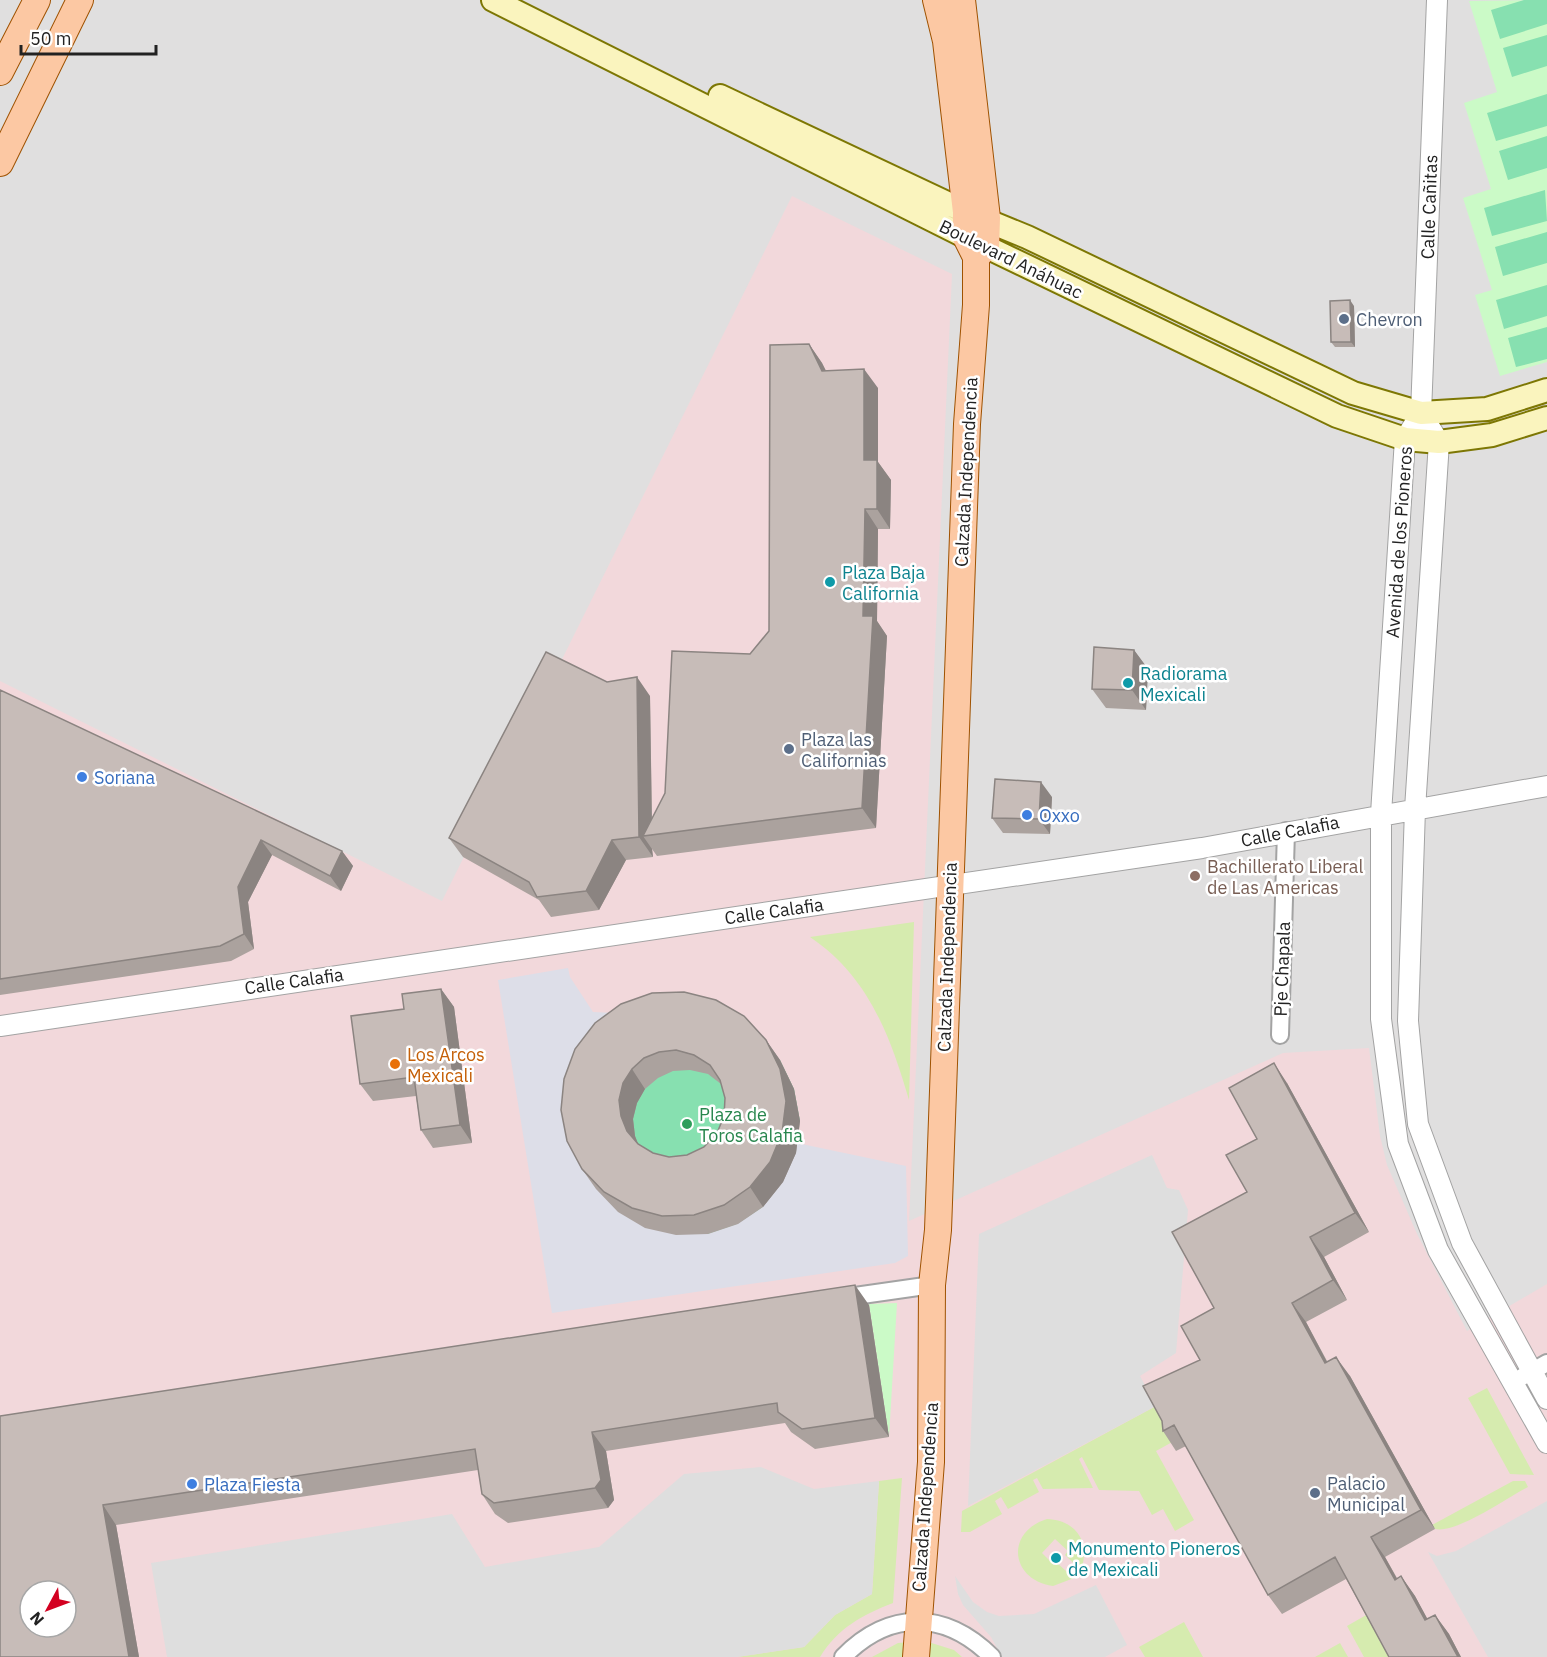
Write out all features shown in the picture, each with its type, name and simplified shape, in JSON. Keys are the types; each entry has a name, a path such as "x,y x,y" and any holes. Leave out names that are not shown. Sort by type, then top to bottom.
{"main road":[{"path":"0,72 37,0"},
{"path":"0,163 80,0"},
{"name":"Boulevard Anáhuac","path":"493,0 976,247 1337,416 1405,439 1439,442 1492,435 1547,418"},
{"name":"Boulevard Anáhuac","path":"525,0 1353,393 1421,413 1487,409 1547,390"},
{"name":"Calzada Independencia","path":"936,0 946,41 976,215"},
{"name":"Calzada Independencia","path":"916,1657 931,1462 932,1285 939,1230 949,885 976,247 976,215 962,0"}],"street":[{"name":"Calle Cañitas","path":"1421,413 1437,0"},
{"name":"Avenida de los Pioneros","path":"1546,1393 1539,1367 1462,1243 1418,1124 1408,1021 1415,809 1439,442 1421,413 1405,439 1381,814 1382,1019 1398,1144 1438,1250 1547,1443"},
{"name":"Calle Calafia","path":"0,1026 1202,848 1286,831 1547,786"},
{"name":"Pje Chapala","path":"1280,1035 1286,831"},
{"path":"826,1300 932,1285"},
{"path":"1514,1382 1539,1367"},
{"path":"1524,1402 1546,1393"},
{"path":"843,1657 860,1640 891,1625 917,1621 947,1626 975,1640 992,1657"}],"shaded area":[{"path":"0,0 1547,0 1547,1657 0,1657"},
{"path":"792,196 952,274 909,1221 1283,1053 1369,1048 1380,1136 1387,1165 1417,1234 1467,1331 1547,1284 1547,1657 0,1657 0,681 442,901"},
{"path":"568,968 570,977 593,1012 615,1013 578,1098 708,1234 737,1224 763,1207 797,1143 906,1166 908,1256 895,1263 552,1313 498,980"},
{"path":"1152,1155 1167,1188 1179,1190 1188,1210 1176,1353 1140,1376 1156,1406 968,1506 979,1234"},
{"path":"761,1467 814,1489 879,1481 872,1594 835,1615 804,1647 737,1657 167,1657 151,1563 452,1514 485,1567 599,1547 684,1474"},
{"path":"1547,1501 1547,1657 1488,1657 1428,1552 1437,1556 1456,1551"},
{"path":"955,1576 973,1602 987,1612 999,1616 1034,1614 1096,1585 1127,1645 1105,1657 1002,1657 991,1637 963,1605 958,1594"}],"green space":[{"path":"1524,0 1547,0 1547,24 1500,39 1491,10"},
{"path":"1547,0 1547,362 1500,376 1475,295 1492,290 1463,198 1491,189 1464,103 1497,92 1469,1"},
{"path":"1547,35 1547,66 1512,77 1503,48"},
{"path":"1547,94 1547,126 1496,141 1487,113"},
{"path":"1547,136 1547,168 1508,180 1499,151"},
{"path":"1545,190 1547,221 1492,236 1484,208"},
{"path":"1547,232 1547,263 1503,276 1495,247"},
{"path":"1547,285 1547,316 1504,329 1496,300"},
{"path":"1547,327 1547,359 1516,367 1508,338"},
{"path":"914,922 909,1100 885,1030 862,989 830,953 810,937"},
{"name":"Plaza de Toros Calafia","path":"780,1060 794,1089 800,1121 763,1207 738,1224 708,1234 618,1212 596,1189 589,1068"},
{"path":"897,1303 889,1437 869,1304"},
{"path":"1487,1388 1534,1475 1510,1474 1468,1398"},
{"path":"1156,1406 1176,1440 1156,1451 1194,1520 1175,1531 1163,1509 1152,1515 1139,1491 1099,1490 1082,1457 1079,1459 1093,1488 1043,1489 1037,1478 1033,1480 1039,1492 1008,1509 1001,1497 995,1501 1002,1514 970,1532 961,1532 962,1511"},
{"path":"902,1478 893,1603 871,1612 843,1630 820,1657 737,1657 804,1647 835,1615 872,1594 879,1481"},
{"path":"1513,1481 1525,1481 1528,1487 1468,1521 1444,1529 1435,1529 1432,1525"},
{"path":"1047,1519 1066,1523 1073,1528 1079,1534 1084,1550 1081,1570 1065,1555 1068,1551 1055,1539 1042,1553 1054,1565 1057,1563 1074,1578 1053,1586 1039,1582 1028,1575 1021,1566 1018,1555 1019,1544 1024,1534 1033,1525"},
{"path":"1368,1614 1392,1657 1364,1657 1347,1626"},
{"path":"1184,1622 1203,1657 1145,1657 1139,1647"},
{"path":"925,1641 954,1650 962,1657 872,1657 898,1643"},
{"path":"1340,1643 1348,1657 1315,1657"}],"building":[{"name":"Chevron","path":"1350,300 1351,342 1331,342 1330,301"},
{"name":"Plaza Baja California","path":"809,344 822,371 864,369 864,460 877,460 877,509 865,509 863,616 873,616 862,808 643,836 665,793 672,651 750,654 769,631 770,345"},
{"path":"1094,647 1134,650 1132,690 1092,689"},
{"path":"546,652 607,682 637,677 639,837 612,840 586,891 537,897 529,882 449,838"},
{"name":"Soriana","path":"0,690 342,851 330,876 261,840 238,887 244,934 220,946 0,979"},
{"path":"995,779 1041,782 1039,819 992,818"},
{"path":"441,989 460,1125 421,1130 414,1077 360,1084 351,1016 404,1009 402,994"},
{"name":"Plaza de Toros Calafia","path":"684,992 716,1000 744,1016 766,1040 780,1069 786,1101 782,1133 770,1162 750,1187 724,1205 694,1215 662,1216 632,1208 604,1192 582,1169 567,1141 561,1110 564,1079 575,1049 595,1023 621,1004 652,993","holes":["676,1050 694,1055 710,1065 720,1080 725,1098 724,1116 717,1133 704,1147 687,1155 669,1157 653,1153 638,1144 627,1131 621,1116 619,1100 623,1083 632,1069 644,1058 659,1052"]},
{"path":"1274,1063 1355,1213 1310,1237 1333,1280 1292,1303 1325,1363 1336,1357 1421,1510 1371,1537 1395,1580 1401,1576 1425,1620 1435,1615 1458,1657 1389,1657 1335,1557 1268,1595 1174,1425 1163,1431 1162,1421 1143,1386 1200,1360 1181,1326 1214,1308 1172,1232 1247,1192 1226,1155 1257,1139 1229,1088"},
{"name":"Plaza Fiesta","path":"855,1285 875,1418 802,1429 778,1412 777,1403 592,1432 601,1480 595,1488 494,1503 482,1494 475,1449 103,1505 129,1657 0,1657 0,1416"}],"place":[{"name":"Chevron","path":"1344,319"},
{"name":"Plaza Baja California","path":"830,582"},
{"name":"Radiorama Mexicali","path":"1128,683"},
{"name":"Plaza las Californias","path":"789,749"},
{"name":"Soriana","path":"82,777"},
{"name":"Oxxo","path":"1027,815"},
{"name":"Bachillerato Liberal de Las Americas","path":"1195,876"},
{"name":"Los Arcos Mexicali","path":"395,1064"},
{"name":"Plaza de Toros Calafia","path":"687,1124"},
{"name":"Plaza Fiesta","path":"192,1484"},
{"name":"Palacio Municipal","path":"1315,1493"},
{"name":"Monumento Pioneros de Mexicali","path":"1056,1558"}]}
